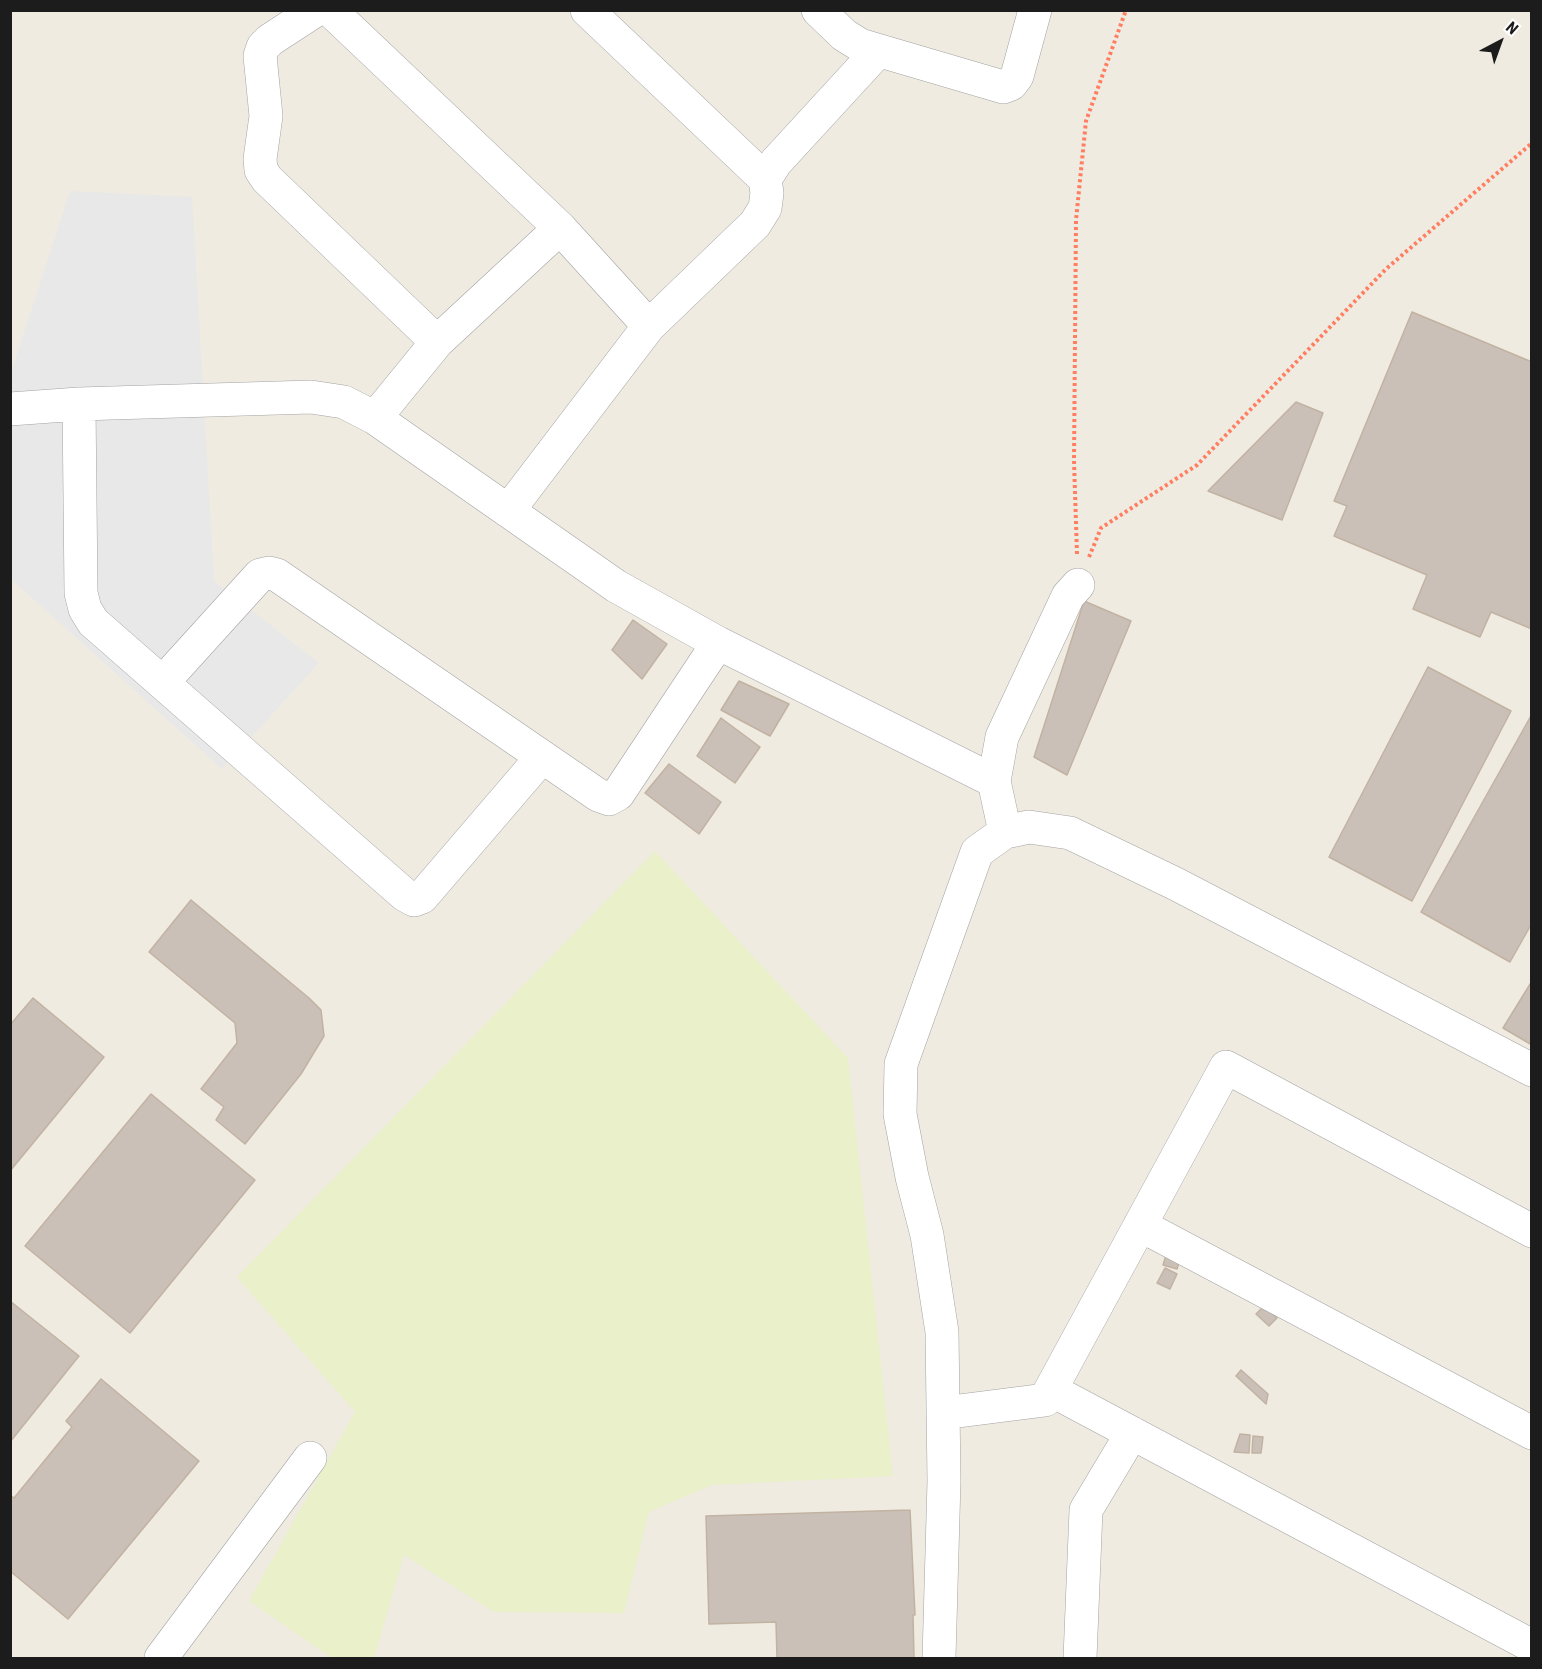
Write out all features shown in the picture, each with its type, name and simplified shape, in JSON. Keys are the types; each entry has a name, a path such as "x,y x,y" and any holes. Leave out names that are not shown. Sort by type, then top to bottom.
{"street":[{"path":"316,10 263,47 260,56 266,116 260,159 261,170 267,179 437,342"},
{"path":"330,10 560,228 649,326"},
{"path":"508,511 649,326 755,224 765,208 767,193 765,179 587,10"},
{"path":"818,10 852,40 878,51 1003,87 1011,84 1017,76 1035,10"},
{"path":"765,179 776,162 878,51"},
{"path":"375,418 437,342 560,228"},
{"path":"10,409 79,404 311,397 344,402 375,418 616,586 718,643 994,781"},
{"path":"79,404 81,593 85,609 93,622 405,895 414,900 422,897 542,757"},
{"path":"163,682 260,575 268,573 277,575 598,795 609,799 618,794 718,643"},
{"path":"1005,832 994,781 1002,737 1068,596 1078,585"},
{"path":"939,1659 944,1481 942,1332 927,1235 912,1177 900,1114 901,1064 977,852 1005,832 1029,827 1070,833 1176,884 1532,1070"},
{"path":"943,1413 1045,1400 1226,1067 1532,1231"},
{"path":"1140,1225 1532,1433"},
{"path":"1051,1390 1532,1646"},
{"path":"1080,1659 1086,1510 1132,1433"},
{"path":"161,1659 310,1458"}],"path":[{"path":"1078,585 1074,461 1076,220 1086,121 1125,10"},
{"path":"1078,585 1101,528 1197,465 1386,269 1532,142"}],"green space":[{"path":"655,851 848,1058 893,1476 712,1485 649,1512 624,1613 494,1612 404,1555 374,1658 332,1658 249,1601 355,1412 237,1277"}],"shaded area":[{"path":"70,191 192,197 214,581 319,663 222,769 11,579 11,373"}],"building":[{"path":"1412,312 1532,362 1532,629 1491,612 1480,637 1413,609 1427,575 1334,536 1347,506 1334,501"},
{"path":"1296,402 1323,413 1282,520 1208,491"},
{"path":"1084,601 1131,621 1067,775 1034,757"},
{"path":"633,620 667,644 642,679 612,650"},
{"path":"1428,667 1511,711 1412,901 1329,857"},
{"path":"739,681 789,704 770,736 721,710"},
{"path":"1532,714 1532,923 1510,962 1421,912"},
{"path":"721,718 760,747 735,783 697,756"},
{"path":"669,764 721,802 699,834 645,793"},
{"path":"191,900 321,1010 324,1036 301,1074 245,1144 216,1120 224,1107 201,1089 237,1043 235,1023 149,952"},
{"path":"1532,981 1532,1045 1503,1028"},
{"path":"33,998 104,1057 10,1171 10,1025"},
{"path":"151,1094 255,1180 130,1333 25,1246"},
{"path":"1168,1249 1182,1253 1177,1269 1163,1265"},
{"path":"1165,1268 1177,1274 1170,1289 1157,1283"},
{"path":"10,1301 79,1356 10,1442"},
{"path":"1264,1306 1277,1318 1269,1326 1256,1314"},
{"path":"1241,1370 1268,1394 1266,1404 1236,1376"},
{"path":"101,1379 199,1461 68,1619 10,1571 10,1495 14,1498 72,1427 66,1421"},
{"path":"1240,1434 1250,1435 1249,1453 1234,1452"},
{"path":"1253,1436 1263,1437 1261,1453 1252,1453"},
{"path":"910,1510 915,1615 913,1615 914,1658 777,1658 776,1622 709,1624 706,1516"}]}
